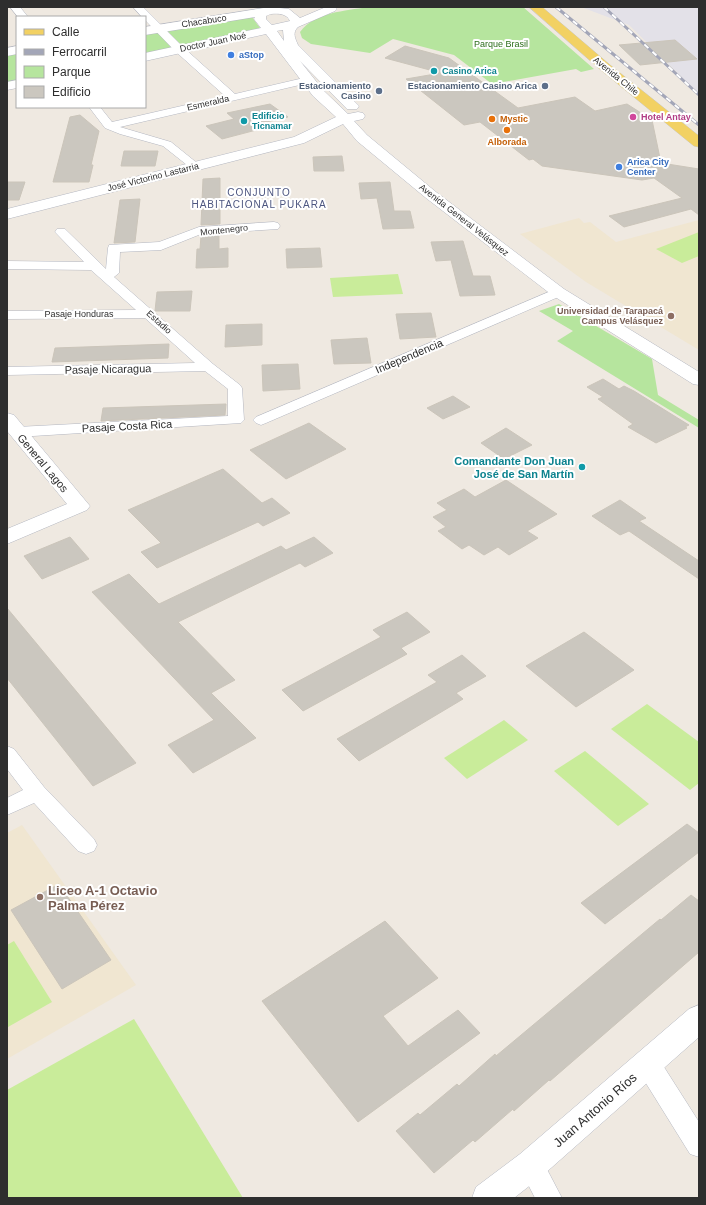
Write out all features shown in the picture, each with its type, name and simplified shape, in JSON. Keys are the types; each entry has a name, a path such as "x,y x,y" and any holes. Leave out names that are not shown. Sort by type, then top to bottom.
{"main road":[{"name":"Avenida Chile","path":"535,7 617,77 699,143"},
{"name":"Avenida Chile","path":"548,7 699,131"},
{"path":"263,19 273,10 286,11 336,8"},
{"path":"263,19 295,23 336,8"},
{"path":"286,11 295,17 295,23"},
{"name":"Chacabuco","path":"146,30 263,19"},
{"name":"Avenida General Velásquez","path":"263,19 318,93 345,118 365,126"},
{"name":"Doctor Juan Noé","path":"146,57 179,49 263,19"},
{"name":"Avenida General Velásquez","path":"295,23 288,30 293,46 365,126 431,195 558,292 699,380"},
{"path":"617,77 630,75"},
{"name":"José Victorino Lastarria","path":"299,140 345,118 365,126"},
{"name":"José Victorino Lastarria","path":"7,214 299,140 339,137 365,126"},
{"name":"Avenida General Velásquez","path":"385,138 440,189 571,286 659,338"},
{"name":"General Lagos","path":"7,537 80,506 12,426"},
{"name":"Juan Antonio Ríos","path":"488,1198 531,1165 699,1018"}],"street":[{"path":"15,7 22,16"},
{"path":"138,7 179,49 233,97"},
{"name":"Esmeralda","path":"109,126 308,80"},
{"path":"95,108 109,126 124,132 167,144 196,167"},
{"name":"Montenegro","path":"99,269 112,273 114,248 161,246 199,231 274,226"},
{"name":"Estadio","path":"61,232 99,269 208,367 235,388 236,420"},
{"path":"7,265 99,269"},
{"name":"Independencia","path":"260,420 558,292"},
{"name":"Pasaje Honduras","path":"7,315 150,314"},
{"name":"Pasaje Nicaragua","path":"7,371 208,367"},
{"name":"Pasaje Costa Rica","path":"12,426 236,420"},
{"path":"7,754 37,793 86,845"},
{"path":"7,807 37,793"},
{"path":"648,1064 699,1145"},
{"path":"531,1165 548,1198"}],"shaded area":[{"path":"581,7 699,7 699,94 629,25"},
{"name":"Universidad de Tarapacá Campus Velásquez","path":"579,218 584,223 590,222 616,242 699,220 699,350 586,282 520,234"},
{"name":"Liceo A-1 Octavio Palma Pérez","path":"22,825 136,985 7,1059 7,833"}],"green space":[{"name":"Parque Brasil","path":"368,7 523,7 594,69 581,72 576,69 492,84 454,55 393,39 370,53 311,44 302,38 300,32 306,25 322,16 340,11"},
{"path":"252,17 260,28 146,54 146,33"},
{"path":"16,54 16,82 7,84 7,55"},
{"path":"699,232 699,256 682,263 656,249"},
{"path":"398,274 403,294 333,297 330,278"},
{"path":"559,304 652,359 658,395 699,420 699,428 557,341 573,331 539,311"},
{"path":"647,704 699,742 699,783 690,790 611,729"},
{"path":"504,720 528,740 467,779 444,758"},
{"path":"585,751 649,804 618,826 554,771"},
{"path":"14,941 52,1002 8,1027 7,945"},
{"path":"134,1019 243,1198 7,1198 7,1090"}],"building":[{"path":"675,40 697,59 640,65 619,45"},
{"path":"405,46 449,58 518,108 575,97 595,111 627,104 652,120 661,163 699,169 699,215 691,209 624,227 609,216 682,198 654,178 642,180 542,166 533,159 529,160 480,122 464,125 406,79 441,73 385,58"},
{"name":"Edificio Ticnamar","path":"270,104 288,117 258,124 264,128 222,139 206,126 234,119 227,113"},
{"path":"80,115 99,131 91,165 93,165 89,182 53,182 70,117"},
{"path":"124,151 158,151 155,166 121,166"},
{"path":"342,156 344,171 314,171 313,157"},
{"path":"220,178 220,224 201,225 203,179"},
{"path":"7,182 25,182 19,200 7,200"},
{"path":"390,182 394,211 410,211 414,228 383,229 377,198 361,199 359,183"},
{"path":"140,199 135,242 114,243 120,200"},
{"path":"219,234 219,249 228,248 228,267 196,268 197,249 200,249 201,236"},
{"path":"463,241 473,276 490,276 495,295 460,296 451,260 436,261 431,242"},
{"path":"320,248 322,267 287,268 286,249"},
{"path":"192,291 190,311 155,311 157,292"},
{"path":"431,313 436,337 400,339 396,314"},
{"path":"262,324 262,345 225,347 226,325"},
{"path":"367,338 371,363 334,364 331,340"},
{"path":"169,344 168,358 52,362 55,348"},
{"path":"298,364 300,389 263,391 262,365"},
{"path":"603,379 619,389 624,386 634,391 689,425 685,427 687,428 656,443 628,427 633,424 598,399 603,397 587,387"},
{"path":"453,396 470,407 443,419 427,408"},
{"path":"226,404 225,415 101,421 103,408"},
{"path":"309,423 346,449 286,479 250,450"},
{"path":"506,428 532,445 504,459 481,443"},
{"path":"223,469 262,503 272,498 290,513 263,526 258,522 157,568 141,552 161,543 128,510"},
{"path":"506,480 557,514 527,531 538,538 509,555 498,547 484,555 469,545 462,549 438,531 446,527 433,517 447,510 437,503 464,489 475,497"},
{"path":"620,500 646,518 639,521 699,561 699,579 629,531 620,535 592,516"},
{"path":"70,537 89,559 42,579 24,556"},
{"path":"314,537 333,553 305,567 300,563 178,622 235,680 211,693 256,738 193,773 168,745 214,720 92,592 129,574 159,604 281,546 286,550"},
{"path":"7,608 136,763 93,786 7,678"},
{"path":"407,612 430,632 401,648 407,654 303,711 282,690 381,637 373,630"},
{"path":"584,632 634,670 576,707 526,666"},
{"path":"462,655 486,676 456,693 463,699 359,761 337,739 437,682 428,675"},
{"path":"687,824 699,833 699,852 605,924 581,903"},
{"path":"59,884 111,960 62,989 11,910"},
{"path":"691,895 699,901 699,952 550,1081 549,1080 514,1111 513,1109 475,1142 473,1140 434,1173 396,1131 418,1113 420,1115 457,1084 459,1086 495,1054 496,1056 660,919 661,920"},
{"path":"385,921 438,978 383,1016 408,1046 458,1010 480,1033 358,1122 262,1001"}],"railway":[{"path":"556,7 699,125"},
{"path":"604,7 699,95"}],"place":[{"name":"aStop","path":"231,55"},
{"name":"Casino Arica","path":"434,71"},
{"name":"Estacionamiento Casino Arica","path":"545,86"},
{"name":"Estacionamiento Casino","path":"379,91"},
{"name":"Hotel Antay","path":"633,117"},
{"name":"Mystic","path":"492,119"},
{"name":"Edificio Ticnamar","path":"244,121"},
{"name":"Alborada","path":"507,130"},
{"name":"Arica City Center","path":"619,167"},
{"name":"Universidad de Tarapacá Campus Velásquez","path":"671,316"},
{"name":"Comandante Don Juan José de San Martín","path":"582,467"},
{"name":"Liceo A-1 Octavio Palma Pérez","path":"40,897"}],"district":[{"name":"CONJUNTO HABITACIONAL PUKARA","path":"259,198"}]}
